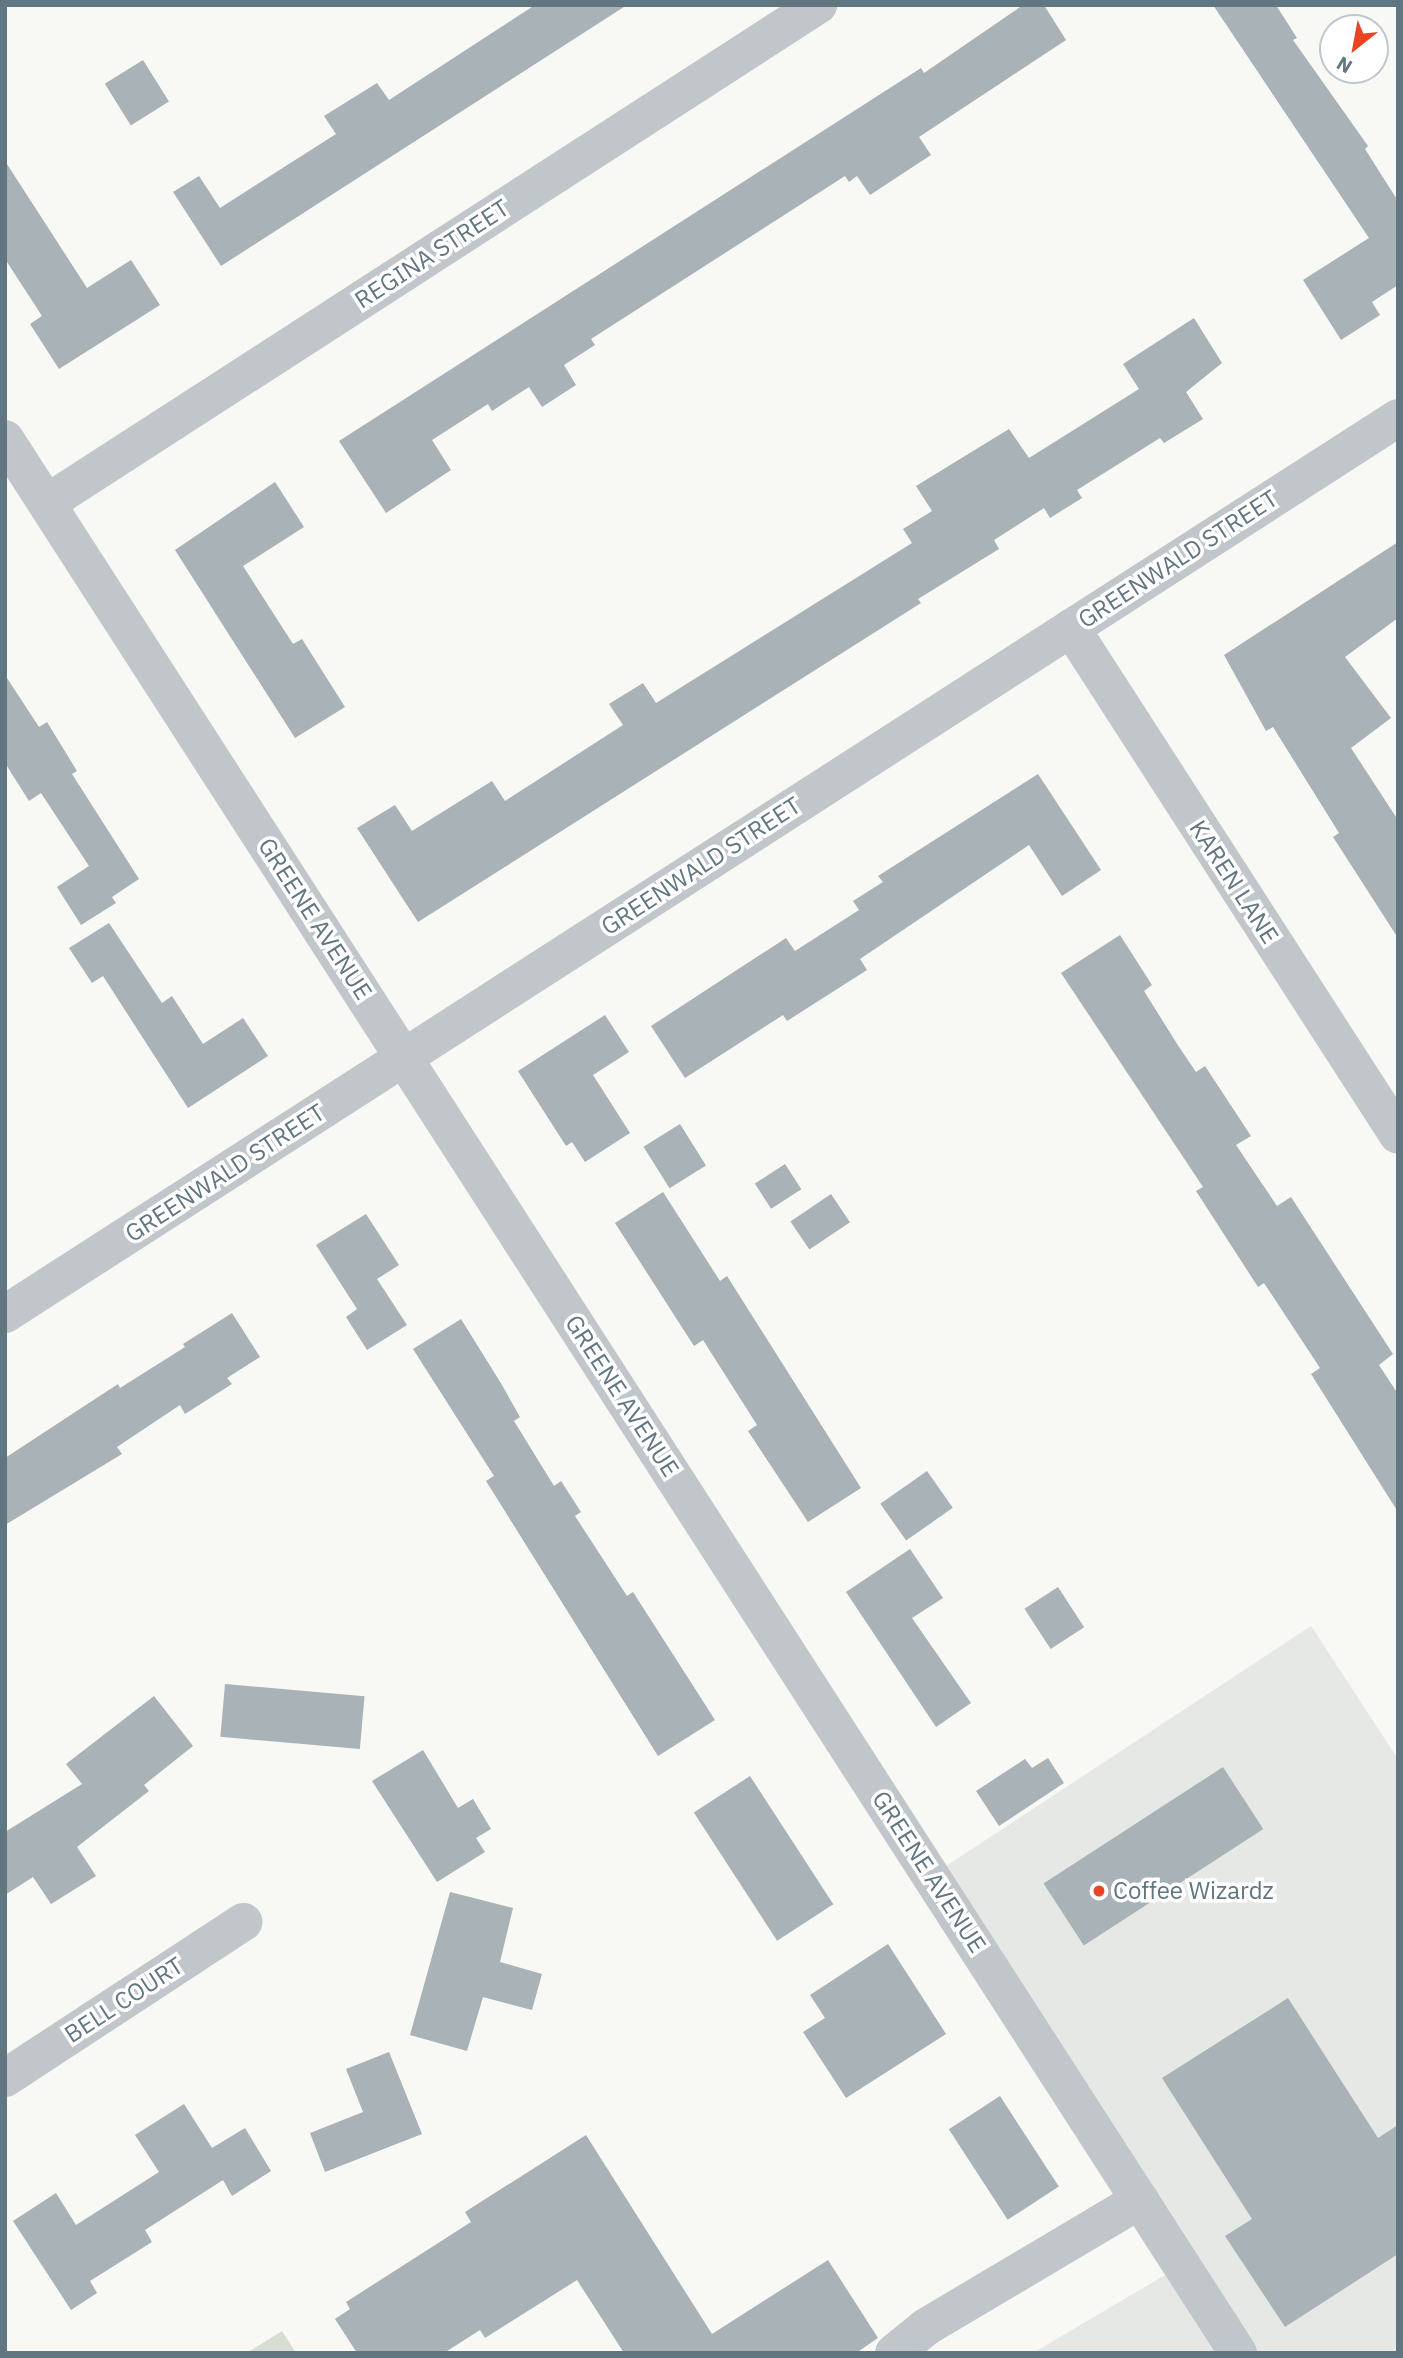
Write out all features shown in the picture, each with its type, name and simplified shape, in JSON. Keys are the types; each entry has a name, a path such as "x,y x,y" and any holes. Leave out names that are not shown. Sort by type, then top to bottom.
{"street":[{"name":"REGINA STREET","path":"47,503 818,5"},
{"name":"GREENWALD STREET","path":"5,1314 1398,418"},
{"name":"GREENE AVENUE","path":"5,439 1238,2353"},
{"name":"KAREN LANE","path":"1071,628 1398,1135"},
{"name":"BELL COURT","path":"5,2078 243,1922"},
{"path":"894,2353 926,2327 1140,2200"}],"shaded area":[{"path":"1311,1626 1398,1759 1398,2353 1033,2353 1182,2265 931,1876"},
{"path":"282,2331 296,2353 247,2353"}],"building":[{"path":"535,5 627,5 221,266 173,192 199,176 220,208 336,134 324,116 377,83 389,100"},
{"path":"1023,5 1044,5 1066,40 919,137 931,155 870,195 857,176 849,182 845,176 591,339 595,345 564,365 576,385 542,407 529,387 492,411 488,404 432,440 451,470 386,513 339,441 921,68 924,73"},
{"path":"1213,5 1276,5 1297,38 1293,40 1319,77 1319,84 1324,84 1368,146 1365,149 1398,201 1398,285 1372,302 1380,315 1341,340 1303,280 1369,238"},
{"path":"143,60 169,102 131,125 105,84"},
{"path":"5,161 87,288 131,260 160,305 59,369 30,324 42,316 5,259"},
{"path":"1194,318 1222,363 1186,392 1203,419 1164,443 1160,438 1077,490 1082,498 1050,518 1044,508 994,540 999,549 918,599 921,603 418,922 357,828 395,805 412,831 492,781 505,801 623,725 609,704 643,683 656,703 912,543 903,529 932,511 916,486 1009,429 1029,458 1139,389 1123,364"},
{"path":"275,482 304,527 243,566 293,644 302,639 345,707 295,738 175,550"},
{"path":"1398,542 1398,618 1345,657 1391,718 1351,748 1398,820 1398,938 1333,837 1339,833 1273,727 1266,731 1224,655"},
{"path":"5,675 39,727 47,722 77,771 72,774 139,879 112,897 116,903 81,925 57,887 89,866 41,793 29,801 5,763"},
{"path":"1038,774 1101,870 1062,896 1029,845 860,959 867,970 787,1021 783,1015 685,1078 651,1026 786,938 795,951 859,910 853,901 883,882 878,876"},
{"path":"109,923 162,1003 172,996 203,1044 243,1018 268,1056 188,1108 103,976 92,983 69,948"},
{"path":"1120,935 1152,985 1144,991 1179,1047 1196,1072 1205,1066 1251,1136 1236,1145 1277,1206 1291,1197 1393,1354 1379,1365 1398,1394 1398,1512 1311,1374 1320,1368 1264,1283 1258,1287 1196,1191 1203,1187 1061,973"},
{"path":"605,1015 629,1052 593,1075 630,1133 585,1162 572,1142 566,1146 518,1071"},
{"path":"680,1124 706,1166 669,1188 644,1147"},
{"path":"785,1164 801,1189 771,1209 755,1184"},
{"path":"663,1192 720,1281 727,1276 861,1488 808,1522 748,1431 757,1425 703,1340 694,1346 615,1223"},
{"path":"831,1194 850,1222 809,1250 790,1221"},
{"path":"366,1214 399,1265 377,1279 407,1325 367,1350 346,1317 357,1309 316,1245"},
{"path":"232,1313 260,1357 227,1378 232,1384 185,1414 180,1405 117,1447 122,1454 5,1525 5,1458 118,1384 120,1388 185,1347 183,1344"},
{"path":"461,1319 520,1417 514,1421 554,1486 561,1481 581,1512 575,1516 627,1596 633,1592 715,1720 658,1756 486,1481 494,1476 413,1349"},
{"path":"927,1471 953,1508 906,1541 880,1504"},
{"path":"910,1549 943,1598 912,1618 971,1703 936,1727 846,1592"},
{"path":"1058,1587 1084,1627 1051,1649 1024,1609"},
{"path":"225,1684 364,1696 360,1749 220,1737"},
{"path":"154,1696 193,1746 144,1785 149,1791 77,1847 96,1876 51,1904 33,1877 5,1895 5,1832 82,1784 66,1764"},
{"path":"423,1750 458,1808 473,1799 491,1829 476,1838 485,1852 437,1882 372,1781"},
{"path":"1048,1758 1064,1783 999,1826 976,1791 1025,1759 1032,1768"},
{"path":"1223,1767 1263,1829 1084,1946 1044,1884"},
{"path":"750,1776 833,1904 777,1941 694,1812"},
{"path":"450,1892 513,1908 500,1962 542,1974 532,2010 483,1997 467,2051 410,2035"},
{"path":"888,1944 946,2034 846,2098 803,2032 825,2018 810,1995"},
{"path":"1288,1998 1378,2138 1398,2125 1398,2254 1285,2327 1225,2236 1252,2219 1162,2078"},
{"path":"389,2052 422,2134 325,2172 310,2133 363,2112 346,2069"},
{"path":"1000,2096 1059,2187 1008,2220 949,2129"},
{"path":"184,2104 212,2148 245,2128 271,2171 232,2196 223,2180 145,2230 152,2242 90,2281 97,2293 71,2310 13,2221 56,2193 76,2225 159,2172 135,2135"},
{"path":"586,2135 712,2334 828,2260 878,2338 856,2353 624,2353 577,2280 485,2338 480,2330 444,2353 357,2353 335,2319 350,2309 346,2302 471,2222 465,2212"}],"place":[{"name":"Coffee Wizardz","path":"1099,1891"}]}
